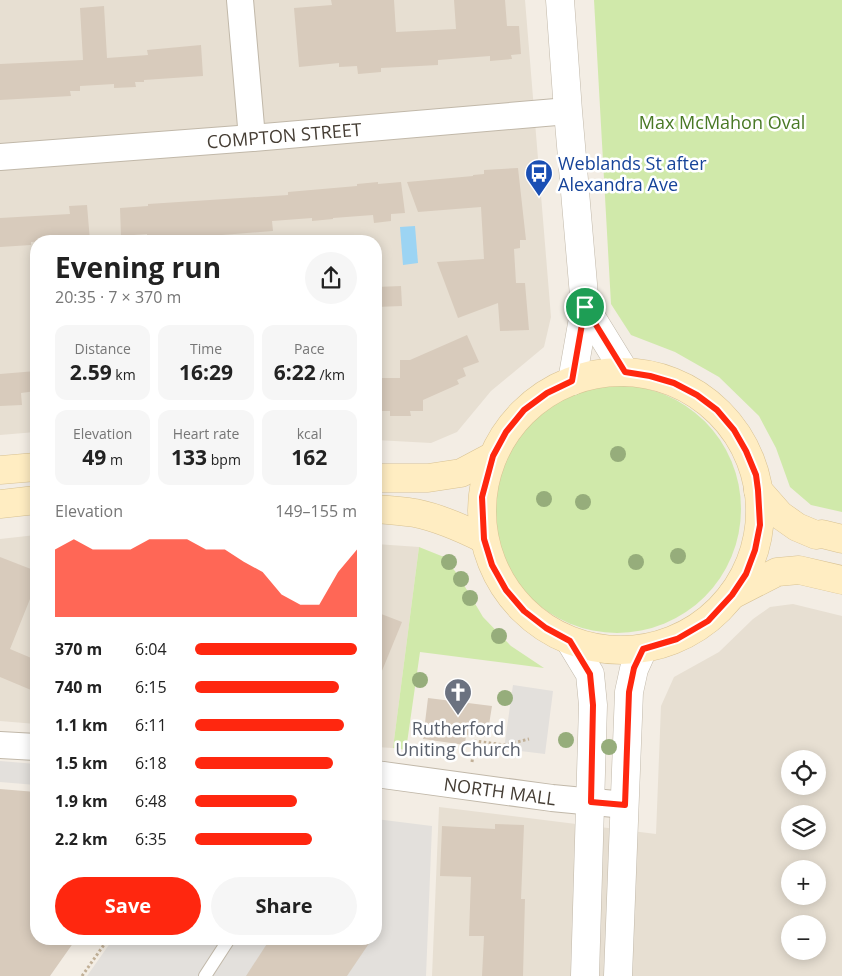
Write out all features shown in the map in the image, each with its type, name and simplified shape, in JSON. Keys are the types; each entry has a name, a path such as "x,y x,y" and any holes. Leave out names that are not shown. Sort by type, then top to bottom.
{"main road":[{"path":"625,372 650,376 674,383 697,395 717,410 734,430 746,451 756,475 760,525 755,550 746,574 732,595 708,621 677,639 643,649 598,648 570,641 546,628 524,611 506,590 492,565 484,539 482,497 493,456 506,432 524,410 547,393 572,381 599,374 625,372"},
{"path":"382,478 428,478 461,472 493,456"},
{"path":"0,470 30,468"},
{"path":"758,490 780,515 797,528 816,535 822,534 842,539"},
{"path":"0,504 30,501"},
{"path":"382,510 414,513 436,518 459,526 484,539"},
{"path":"732,595 777,572 798,570 842,580"}],"street":[{"path":"240,0 252,138"},
{"path":"560,0 585,307 572,381"},
{"name":"COMPTON STREET","path":"0,157 568,111"},
{"path":"585,307 625,372"},
{"path":"570,641 590,674 593,705 585,976"},
{"path":"618,976 629,692 634,668 643,649"},
{"path":"0,745 30,747"},
{"name":"NORTH MALL","path":"382,775 552,798 625,805"}],"lane":[{"path":"205,976 225,945"}],"path":[{"path":"472,762 475,741 505,745 529,739"},
{"path":"82,976 104,945"}],"shaded area":[{"path":"0,0 525,0 551,317 544,347 491,391 457,432 431,443 382,440 382,235 30,235 30,432 0,435"},
{"path":"30,536 30,724 0,721 0,539"},
{"path":"382,544 419,547 393,748 382,747"},
{"path":"793,604 842,616 842,976 432,976 439,807 656,834 661,706 674,677 719,652 753,619 770,607"},
{"path":"513,685 553,691 545,754 504,749"},
{"path":"0,761 30,764 30,784 0,782"},
{"path":"382,820 432,826 426,976 87,976 109,945 382,945"}],"green space":[{"name":"Max McMahon Oval","path":"594,0 842,0 842,512 811,505 790,487 776,448 759,416 719,377 675,352 631,335 611,304"},
{"path":"605,385 629,385 653,390 676,399 705,421 727,450 732,461 739,485 741,509 739,533 732,557 727,568 705,597 676,619 665,624 629,633 605,633 581,628 558,619 538,605 521,588 507,568 498,545 493,521 493,497 498,473 507,450 521,430 538,413 558,399 581,390"},
{"path":"419,547 444,557 458,575 483,617 511,646 544,668 420,652 406,750 393,748"}],"water":[{"path":"415,226 418,263 403,265 400,227"}],"building":[{"path":"331,0 394,0 396,32 456,29 454,0 505,0 507,26 519,26 521,54 511,55 512,59 490,61 490,56 438,60 438,65 381,68 381,72 358,74 357,66 339,67 339,63 299,67 294,8 332,5"},
{"path":"104,6 107,58 148,55 147,50 201,45 203,76 144,80 144,82 135,82 136,87 114,88 114,84 80,86 80,91 70,91 71,96 0,100 0,64 83,60 80,8"},
{"path":"518,168 526,240 520,240 520,248 514,249 516,283 525,283 529,330 500,331 498,303 458,318 437,262 484,259 481,207 418,212 407,182 473,176 484,174 484,170"},
{"path":"401,182 405,213 391,214 391,221 374,223 373,215 312,221 312,218 272,221 273,231 222,235 121,235 120,208 148,206 148,204 288,195 288,192 357,186 357,184"},
{"path":"87,205 90,235 30,235 30,245 0,247 0,218 70,214 69,206"},
{"path":"401,286 402,306 382,307 382,287"},
{"path":"467,335 479,362 463,368 466,376 457,380 459,384 423,400 423,411 410,411 411,416 390,416 390,411 382,411 382,378 400,378 400,360 410,360"},
{"path":"30,372 30,392 21,393 22,405 0,406 0,374"},
{"path":"0,557 30,569 30,599 10,649 30,657 30,690 0,677"},
{"path":"382,614 402,622 382,671"},
{"name":"Rutherford Uniting Church","path":"428,698 492,706 487,737 466,735 465,745 423,739"},
{"path":"0,789 30,792 30,945 72,945 50,976 0,976"},
{"path":"495,824 524,825 521,899 525,899 523,976 482,976 484,936 469,936 471,877 440,876 442,826 495,829"},
{"path":"266,945 368,945 347,976 246,976"}],"place":[{"name":"Weblands St after Alexandra Ave","path":"539,197"},
{"name":"Rutherford Uniting Church","path":"458,716"}],"route":[{"path":"585,307 625,372 650,376 674,383 697,395 717,410 734,430 746,451 756,475 758,490 760,525 755,550 746,574 732,595 708,621 677,639 643,649 634,668 629,692 627,721 625,805 591,802 593,705 590,674 570,641 546,628 524,611 506,590 492,565 484,539 482,497 493,456 506,432 524,410 547,393 572,381 585,307"}]}
